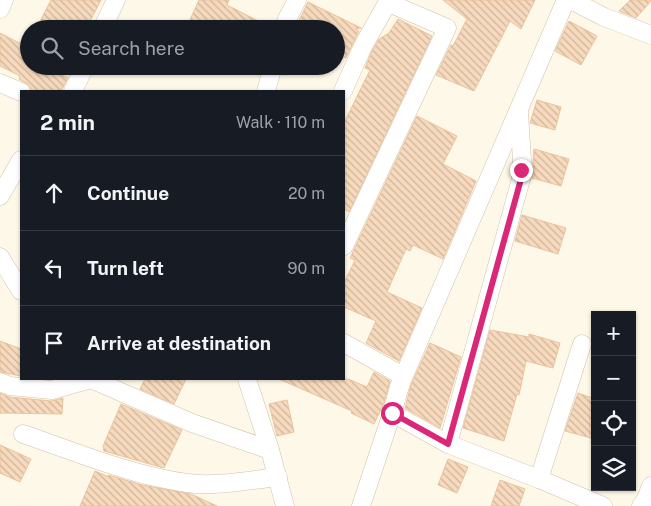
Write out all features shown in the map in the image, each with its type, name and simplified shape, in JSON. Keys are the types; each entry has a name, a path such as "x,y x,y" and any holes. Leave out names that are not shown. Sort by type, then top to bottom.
{"street":[{"path":"0,9 4,0"},
{"path":"106,20 116,0"},
{"path":"286,20 296,0"},
{"path":"361,506 403,376 566,0"},
{"path":"572,0 604,17 651,35"},
{"path":"343,90 363,46 390,1 447,28 345,244"},
{"path":"73,90 80,75"},
{"path":"266,90 270,75"},
{"path":"0,83 20,92"},
{"path":"448,444 521,179 522,160 518,110"},
{"path":"0,196 19,170"},
{"path":"0,258 20,289"},
{"path":"345,344 403,376"},
{"path":"539,479 582,344"},
{"path":"0,382 10,386 52,390 87,380"},
{"path":"93,380 192,424 270,450"},
{"path":"247,380 270,450 285,506"},
{"path":"392,413 448,444 603,506"},
{"path":"22,434 125,470 187,484 278,477"},
{"path":"641,506 651,486"}],"building":[{"path":"51,0 101,0 91,20 41,20"},
{"path":"199,0 229,0 227,5 256,20 190,20"},
{"path":"443,0 535,0 521,29 510,21 474,91 436,75 467,19"},
{"path":"630,0 651,1 636,18 619,11"},
{"path":"308,2 345,20 299,20"},
{"path":"398,19 432,36 349,212 345,210 345,121 370,70 365,68 372,51 379,39 389,33"},
{"path":"345,20 361,28 355,29 359,31 346,58"},
{"path":"569,21 597,36 581,65 555,51"},
{"path":"0,33 20,43 20,75 62,75 68,78 62,90 32,90 29,85 19,79 20,76 0,66"},
{"path":"537,100 561,107 555,130 530,123"},
{"path":"417,116 457,136 443,164 476,181 443,259 413,245 410,251 406,249 387,292 422,308 399,361 366,343 376,321 345,307 345,281 355,260 350,258"},
{"path":"534,149 569,159 561,186 532,178"},
{"path":"522,215 566,228 558,254 515,241"},
{"path":"490,330 529,337 529,334 560,343 553,368 526,361 519,395 517,394 504,441 463,428"},
{"path":"0,341 20,349 20,376 0,372"},
{"path":"430,343 461,357 440,428 405,408 411,385"},
{"path":"374,372 390,381 384,403 374,424 351,413 352,411 281,380 348,379 367,387"},
{"path":"144,380 186,380 174,404 140,389"},
{"path":"0,393 9,397 51,401 63,398 62,414 0,413"},
{"path":"578,393 591,398 591,438 565,431"},
{"path":"287,400 294,432 277,436 269,404"},
{"path":"121,404 182,430 164,468 104,451 103,446"},
{"path":"0,445 31,459 20,482 0,473"},
{"path":"448,459 468,467 457,493 438,485"},
{"path":"95,471 109,477 108,475 142,485 191,494 217,506 80,506"},
{"path":"500,480 525,489 519,506 491,506"}],"route":[{"path":"392,413 448,444 521,179 521,170"}]}
